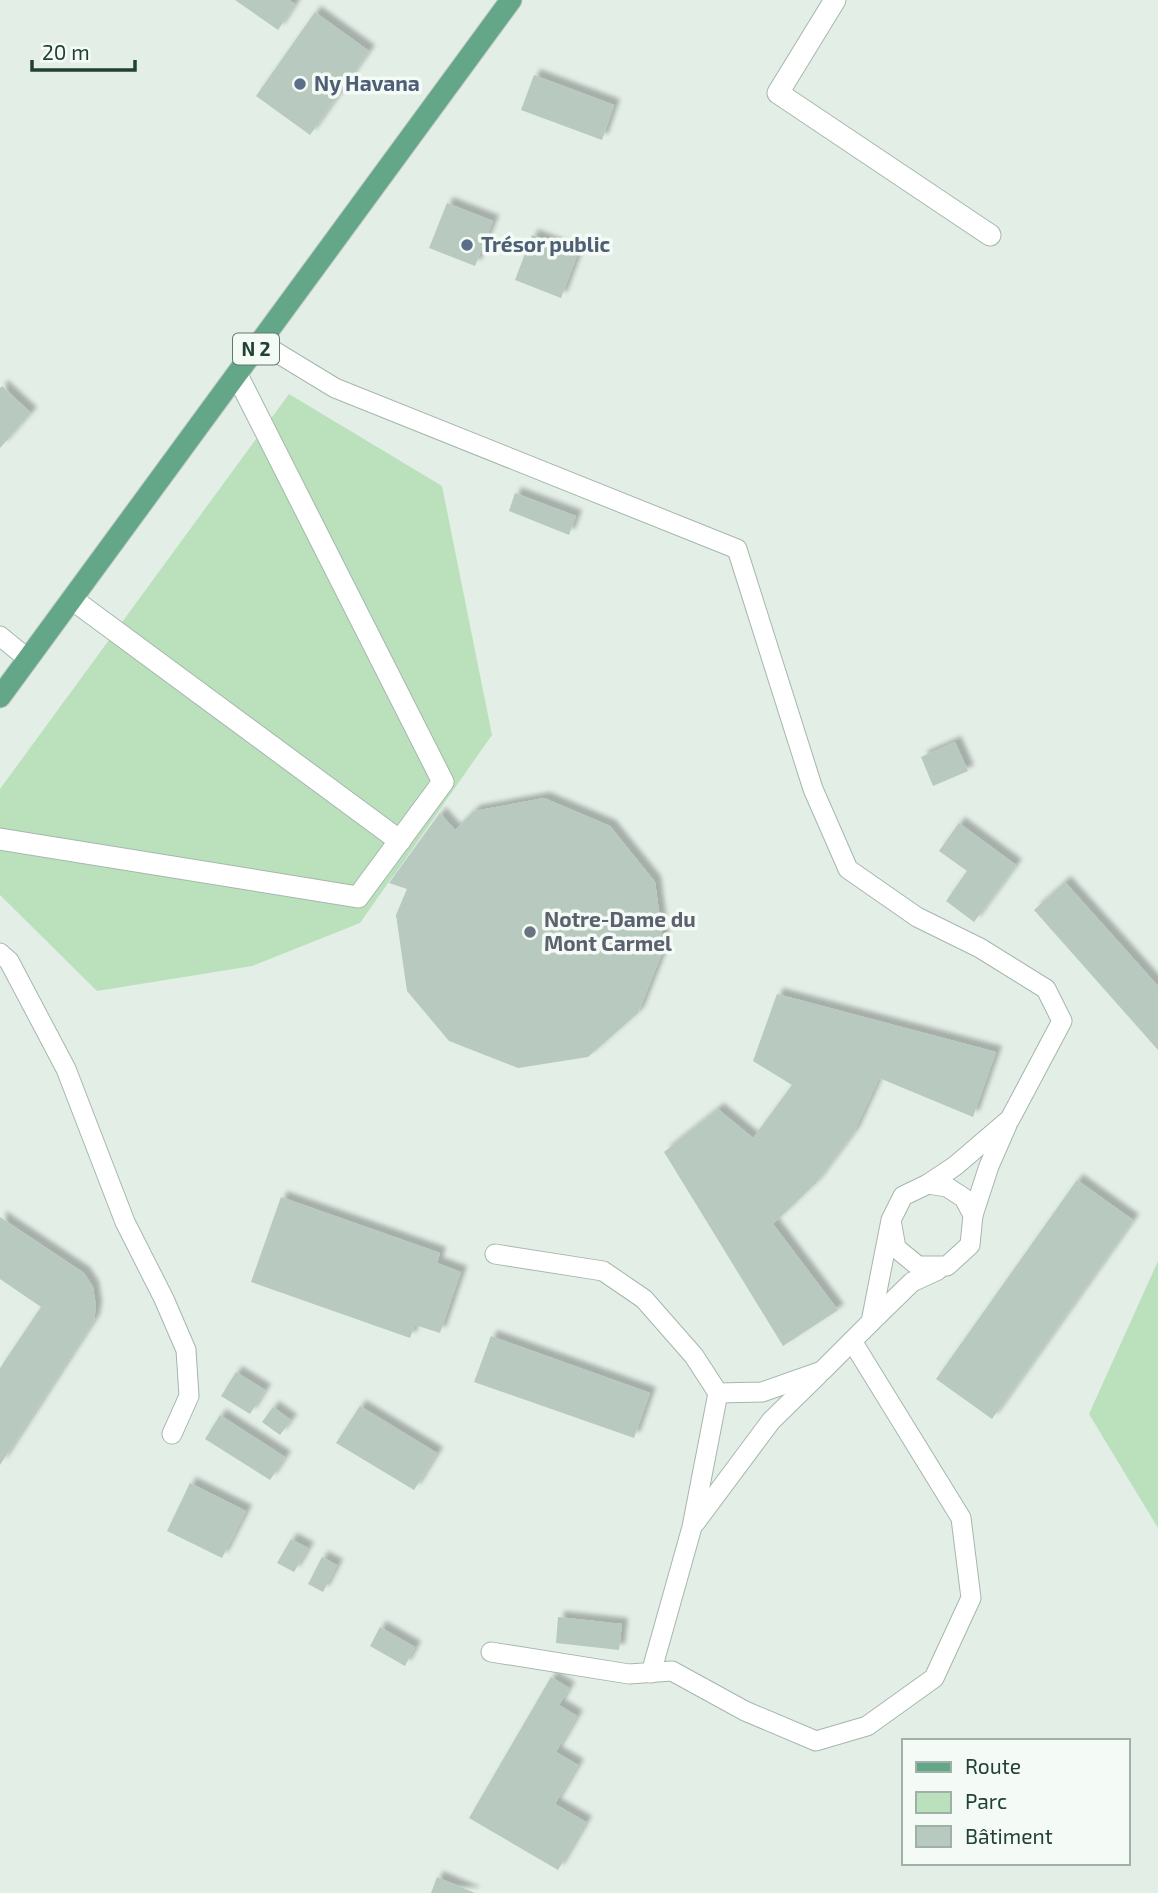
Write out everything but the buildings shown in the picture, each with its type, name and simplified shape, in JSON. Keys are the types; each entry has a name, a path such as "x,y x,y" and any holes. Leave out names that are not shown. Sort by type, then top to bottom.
{"main road":[{"name":"N 2","path":"0,697 511,0"}],"street":[{"path":"835,0 778,93 990,235"},
{"path":"0,839 358,897 443,782 237,375"},
{"path":"72,599 400,841"}],"lane":[{"path":"261,343 335,388 737,549 813,789 848,869 917,917 980,948 1046,989 1062,1021 1010,1119 989,1166 973,1215 970,1245 947,1266 912,1282 771,1421 692,1527"},
{"path":"0,636 28,659"},
{"path":"0,953 9,961 66,1069 125,1222 186,1350 190,1396 172,1434"},
{"path":"871,1322 891,1220 903,1196 955,1166 1010,1119"},
{"path":"928,1184 947,1187 964,1198 973,1215"},
{"path":"891,1220 896,1248 918,1266 947,1266"},
{"path":"495,1254 603,1271 643,1299 694,1356 718,1393 692,1527 650,1673"},
{"path":"491,1652 629,1674 672,1671 745,1711 816,1741 867,1726 934,1678 971,1598 961,1518 852,1341"},
{"path":"718,1393 762,1392 822,1371"}],"green space":[{"path":"289,394 442,486 492,735 360,923 252,966 97,991 0,895 0,789"},
{"path":"1158,1261 1158,1528 1089,1414"}],"place":[{"name":"Ny Havana","path":"300,84"},
{"name":"Trésor public","path":"467,245"},
{"name":"Notre-Dame du Mont Carmel","path":"530,932"}]}
